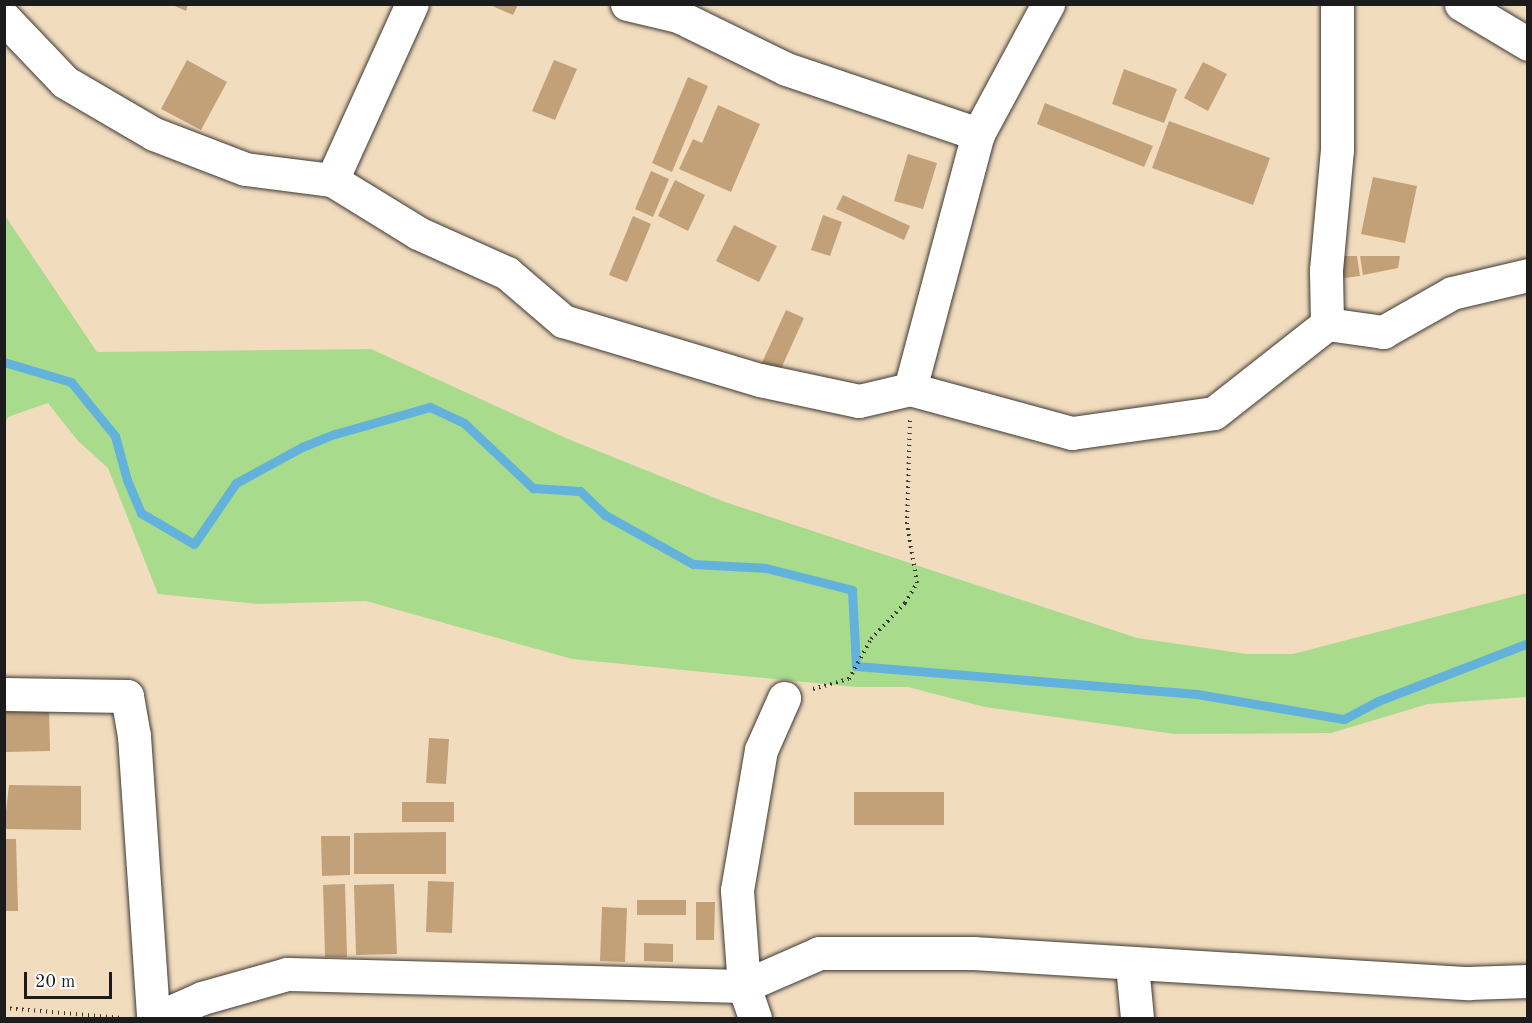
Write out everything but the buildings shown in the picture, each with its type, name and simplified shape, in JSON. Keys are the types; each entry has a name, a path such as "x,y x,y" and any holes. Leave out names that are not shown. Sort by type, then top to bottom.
{"street":[{"path":"332,180 412,4"},
{"path":"627,4 678,16 786,69 978,134"},
{"path":"910,389 978,134 1048,4"},
{"path":"1327,324 1326,270 1337,150 1336,4"},
{"path":"1461,4 1527,44"},
{"path":"4,18 65,82 154,134 245,169 332,180 418,233 507,273 563,321 760,380 859,401 910,389 1072,433 1214,413 1327,324 1383,332 1452,293 1527,275"},
{"path":"4,693 127,696 134,736 155,1018 202,998 287,974 744,986 819,953 973,953 1132,965 1468,982 1527,981"},
{"path":"755,1018 744,986 737,890 761,750 784,698"},
{"path":"1132,965 1137,1018"}],"path":[{"path":"784,698 849,679 871,639 905,603 917,583 907,524 910,389"},
{"path":"4,1008 133,1018"}],"green space":[{"path":"4,214 97,352 371,349 568,439 725,502 1137,638 1247,654 1293,654 1527,593 1527,697 1428,704 1331,733 1175,734 985,707 908,687 855,687 572,659 366,601 259,604 158,594 108,468 78,441 48,403 8,417 5,423"}],"waterway":[{"path":"4,362 71,382 115,436 127,480 141,513 194,544 236,483 302,447 335,434 430,407 464,423 533,488 580,491 605,515 693,564 766,568 852,590 856,666 1197,694 1344,719 1378,701 1528,643"}]}
